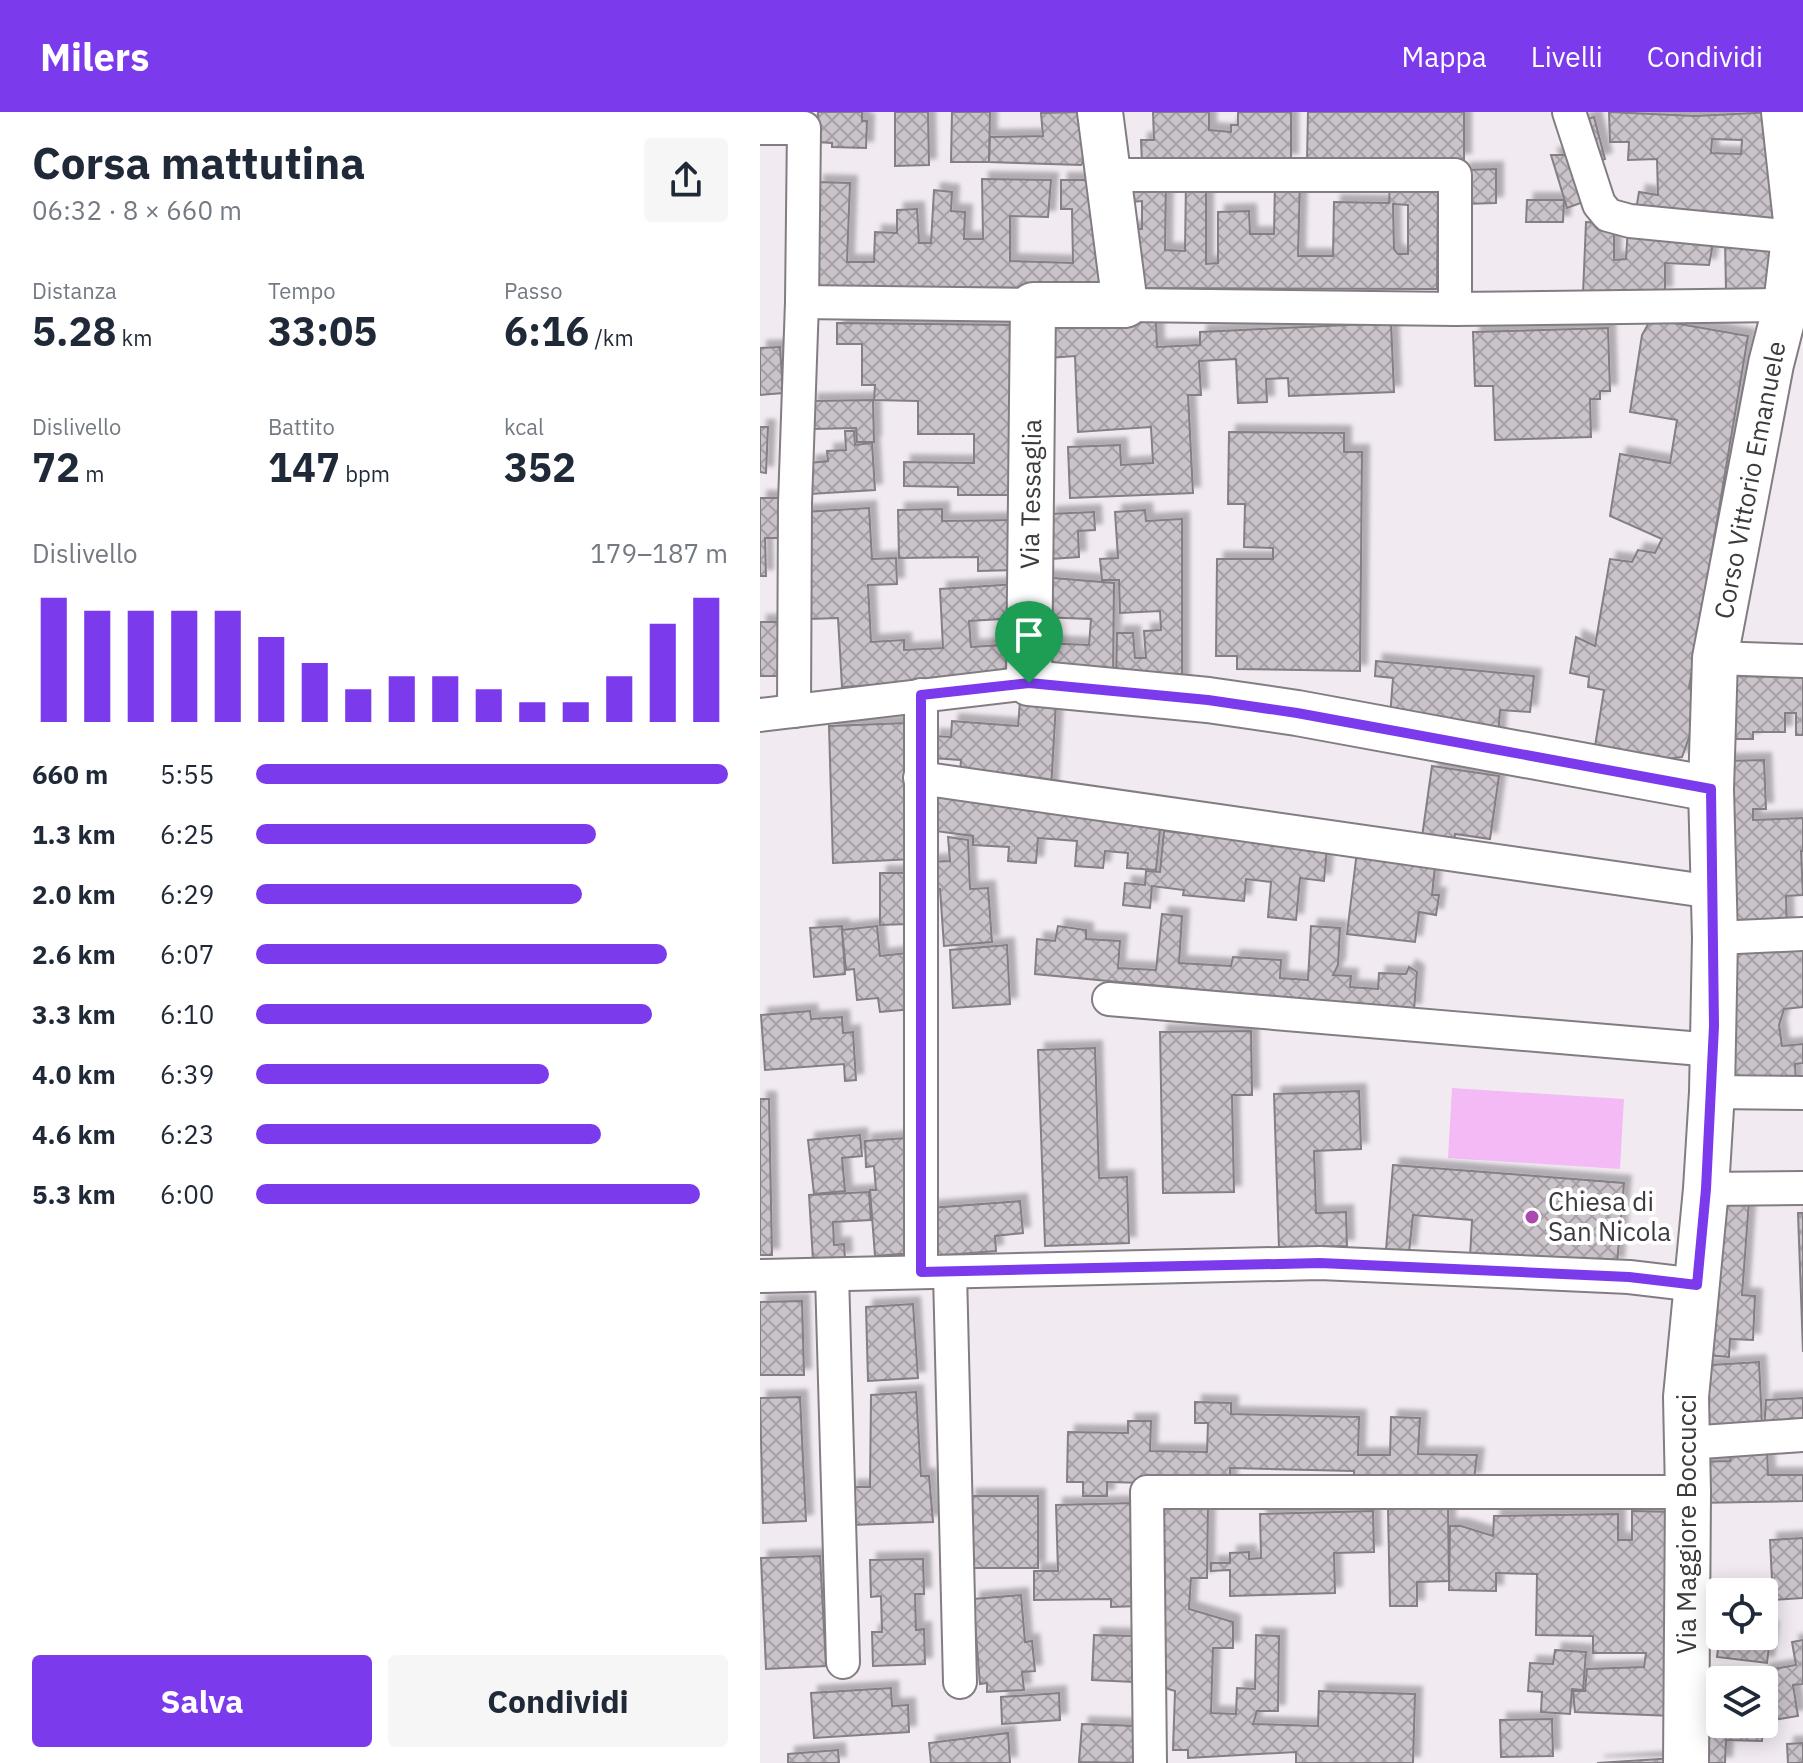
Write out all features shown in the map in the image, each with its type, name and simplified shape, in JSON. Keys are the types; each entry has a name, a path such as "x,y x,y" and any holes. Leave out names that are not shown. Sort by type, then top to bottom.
{"street":[{"path":"1100,112 1125,305"},
{"path":"1569,112 1599,204 1608,215 1630,221 1794,237"},
{"name":"Corso Vittorio Emanuele","path":"1715,938 1711,789 1715,658 1771,364 1786,305 1796,221 1784,112"},
{"path":"760,128 804,128 795,503 794,711"},
{"path":"1108,175 1455,175 1455,309"},
{"path":"802,302 1455,309 1786,305"},
{"name":"Via Tessaglia","path":"1029,683 1033,305"},
{"path":"1715,658 1803,661"},
{"path":"760,715 1029,683 1223,702 1711,789"},
{"path":"921,695 920,778 935,1272 960,1682"},
{"path":"920,778 1713,892"},
{"path":"1715,938 1803,934"},
{"name":"Via Maggiore Boccucci","path":"1686,1763 1686,1397 1706,1189 1715,938"},
{"path":"1109,999 1712,1071 1803,1093"},
{"path":"1706,1189 1803,1188"},
{"path":"760,1276 1320,1263 1629,1277 1697,1285"},
{"path":"832,1275 843,1662"},
{"path":"1687,1443 1802,1435"},
{"path":"1150,1763 1147,1492 1688,1492"}],"shaded area":[{"path":"1452,1088 1624,1099 1620,1169 1448,1158"}],"building":[{"path":"818,112 862,112 862,121 867,121 866,148 832,147 832,143 817,142"},
{"path":"895,112 928,112 929,165 895,166"},
{"path":"952,112 990,112 989,162 951,162"},
{"path":"1082,112 1089,154 1081,165 989,162 990,137 1043,136 1041,113"},
{"path":"1153,112 1209,112 1209,130 1231,132 1231,125 1238,125 1238,112 1291,112 1291,160 1142,163 1141,140 1154,140"},
{"path":"1308,112 1464,112 1464,160 1307,161"},
{"path":"1609,112 1695,116 1775,112 1775,227 1635,216 1639,192 1658,195 1657,159 1628,160 1629,142 1610,142","holes":["1712,139 1742,140 1741,154 1711,153"]},
{"path":"1594,117 1605,159 1594,162 1582,121"},
{"path":"1551,155 1575,155 1589,200 1567,208"},
{"path":"1496,169 1496,203 1463,204 1463,170"},
{"path":"982,179 1051,180 1048,217 1010,216 1010,261 1073,263 1072,209 1061,209 1061,180 1089,180 1102,288 815,287 817,182 850,183 847,262 874,262 875,232 897,233 897,210 917,209 919,243 931,243 934,190 952,192 951,211 965,212 964,239 983,239"},
{"path":"1118,180 1166,180 1165,250 1185,251 1186,180 1206,180 1206,264 1218,263 1218,212 1249,211 1250,234 1274,234 1275,181 1300,181 1298,256 1333,256 1334,202 1389,203 1390,182 1438,183 1437,289 1133,288 1125,229 1142,229 1142,201 1121,203","holes":["1393,204 1408,205 1408,254 1398,254 1394,249"]},
{"path":"1527,200 1564,200 1563,222 1526,222"},
{"path":"1586,222 1614,224 1614,260 1626,259 1628,226 1714,238 1709,265 1665,263 1665,293 1583,294"},
{"path":"1725,240 1781,245 1779,292 1726,291"},
{"path":"1651,319 1748,336 1689,688 1702,694 1682,757 1628,764 1593,759 1604,690 1588,687 1589,677 1570,673 1576,637 1595,646 1610,559 1632,562 1638,550 1655,553 1662,539 1610,516 1620,454 1670,463 1677,420 1630,412 1642,335"},
{"path":"1156,321 1157,347 1200,345 1200,332 1391,323 1394,392 1289,396 1288,378 1266,379 1267,402 1238,403 1236,359 1199,361 1201,395 1188,395 1193,493 1070,498 1068,447 1120,445 1121,465 1153,463 1151,427 1078,432 1075,356 1049,358 1048,326"},
{"path":"837,323 1022,325 1021,495 958,495 958,487 904,486 904,462 974,463 974,434 918,434 918,401 874,400 875,385 862,385 862,344 837,344"},
{"path":"1608,328 1610,391 1600,391 1600,399 1590,399 1591,437 1495,440 1493,386 1475,386 1473,332"},
{"path":"780,347 783,393 760,395 760,348"},
{"path":"873,400 874,442 857,442 856,428 812,429 811,401"},
{"path":"760,427 768,427 766,473 760,472"},
{"path":"845,431 854,431 855,445 872,443 875,490 810,494 809,463 828,461 827,451 846,450"},
{"path":"1229,432 1344,433 1344,452 1362,452 1360,671 1237,669 1237,656 1216,656 1217,559 1273,559 1273,548 1244,547 1245,504 1228,504"},
{"path":"760,498 782,498 782,538 765,538 766,576 760,576"},
{"path":"869,508 872,559 896,558 897,584 868,585 871,642 904,640 904,650 943,648 940,589 1017,584 1018,618 969,621 971,647 1018,644 1020,676 842,687 838,618 810,619 804,512"},
{"path":"942,509 942,521 1020,520 1021,570 978,571 978,557 899,558 898,510"},
{"path":"1145,510 1146,521 1182,519 1182,686 1116,681 1117,633 1133,633 1135,658 1146,658 1144,631 1161,630 1160,611 1120,613 1119,580 1102,580 1100,559 1118,558 1115,512"},
{"path":"1094,512 1095,530 1078,531 1079,557 1051,559 1049,514"},
{"path":"1041,577 1114,583 1113,680 1041,677 1042,643 1089,645 1091,619 1039,617"},
{"path":"760,622 781,622 781,676 760,676"},
{"path":"1376,661 1534,676 1530,712 1500,710 1498,738 1390,717 1393,678 1375,676"},
{"path":"1731,676 1803,677 1803,735 1796,735 1796,713 1785,713 1785,732 1753,732 1753,739 1731,739"},
{"path":"1020,701 1056,703 1051,789 960,773 961,760 932,758 933,736 951,737 952,721 1018,726"},
{"path":"907,723 913,859 833,863 829,726"},
{"path":"1764,760 1766,809 1753,809 1753,820 1803,818 1803,895 1786,896 1787,930 1731,932 1725,761"},
{"path":"1432,766 1499,776 1490,839 1455,834 1454,841 1422,837"},
{"path":"934,786 1161,820 1156,870 1127,868 1128,853 1105,851 1103,868 1075,866 1077,841 1038,838 1036,863 1008,861 1009,847 973,845 973,836 928,830"},
{"path":"1164,831 1327,848 1324,881 1300,878 1296,920 1268,917 1271,882 1246,879 1244,901 1183,895 1184,890 1152,886 1150,908 1123,905 1125,883 1145,885 1146,871 1160,872"},
{"path":"948,837 968,840 970,889 988,888 992,942 944,946 940,889 931,890 929,862 950,861"},
{"path":"1357,851 1436,857 1432,895 1439,895 1436,915 1419,912 1415,942 1347,934"},
{"path":"880,873 907,873 908,924 880,925"},
{"path":"1162,914 1182,916 1179,963 1231,966 1233,957 1281,960 1280,978 1308,980 1311,926 1340,928 1338,965 1333,975 1351,976 1350,987 1378,989 1379,973 1406,974 1409,967 1417,972 1414,1010 1035,974 1037,939 1055,941 1058,926 1086,930 1086,939 1120,941 1118,968 1156,970"},
{"path":"842,926 845,974 814,977 810,928"},
{"path":"877,926 880,956 907,953 913,1009 880,1012 878,998 857,1000 854,969 846,970 842,930"},
{"path":"1803,942 1803,1007 1784,1009 1779,1025 1782,1046 1803,1044 1803,1063 1795,1064 1796,1086 1729,1085 1731,946"},
{"path":"1007,945 1010,1004 953,1008 950,950"},
{"path":"810,1011 811,1019 842,1017 843,1033 853,1032 856,1080 845,1081 844,1064 765,1070 761,1015"},
{"path":"1251,1031 1252,1095 1232,1095 1234,1192 1163,1193 1160,1032"},
{"path":"1095,1048 1099,1178 1127,1177 1129,1243 1045,1246 1038,1050"},
{"path":"1359,1091 1361,1149 1314,1151 1316,1213 1346,1212 1347,1246 1279,1248 1274,1094"},
{"path":"760,1099 769,1099 772,1255 760,1255"},
{"path":"860,1135 862,1156 842,1158 845,1191 814,1194 808,1140"},
{"path":"906,1138 914,1253 875,1256 870,1190 876,1190 874,1166 866,1167 865,1141"},
{"name":"Chiesa di San Nicola","path":"1393,1165 1624,1183 1617,1264 1506,1255 1506,1260 1470,1257 1472,1220 1413,1215 1409,1252 1386,1250"},
{"path":"869,1192 871,1220 833,1222 834,1245 844,1244 845,1259 813,1260 809,1195"},
{"path":"1715,1199 1749,1201 1742,1295 1755,1296 1753,1340 1730,1339 1729,1357 1706,1355"},
{"path":"1020,1201 1023,1233 995,1236 996,1251 934,1256 930,1208"},
{"path":"1798,1213 1803,1213 1803,1352"},
{"path":"802,1301 804,1375 760,1375 760,1302"},
{"path":"913,1304 918,1378 868,1381 866,1307"},
{"path":"1759,1362 1762,1424 1699,1428 1695,1366"},
{"path":"916,1392 921,1476 929,1476 933,1522 852,1525 850,1487 870,1487 871,1395"},
{"path":"800,1397 806,1521 763,1523 760,1398"},
{"path":"1803,1398 1803,1420 1764,1430 1766,1400"},
{"path":"1195,1402 1231,1403 1231,1414 1359,1417 1358,1455 1390,1455 1391,1417 1420,1418 1418,1454 1477,1455 1474,1479 1354,1480 1354,1471 1230,1468 1230,1485 1107,1482 1107,1496 1083,1496 1083,1482 1067,1482 1068,1432 1128,1433 1128,1421 1151,1421 1150,1451 1207,1452 1208,1423 1195,1423"},
{"path":"1733,1447 1767,1448 1768,1475 1803,1475 1803,1501 1695,1503 1694,1462 1730,1461"},
{"path":"969,1496 1038,1496 1038,1568 969,1568"},
{"path":"1156,1501 1208,1503 1207,1578 1191,1578 1189,1609 1233,1622 1233,1648 1213,1648 1211,1713 1236,1714 1237,1688 1255,1689 1256,1635 1279,1636 1278,1711 1257,1711 1253,1724 1318,1726 1319,1691 1415,1694 1413,1763 1296,1763 1296,1752 1188,1758 1188,1750 1173,1750 1175,1691 1152,1684"},
{"path":"1135,1503 1138,1606 1111,1607 1111,1599 1034,1600 1034,1571 1058,1571 1056,1505"},
{"path":"1448,1507 1449,1581 1417,1582 1417,1606 1390,1606 1388,1508"},
{"path":"1373,1511 1374,1552 1334,1553 1335,1593 1230,1596 1230,1570 1211,1571 1211,1563 1230,1563 1230,1553 1249,1552 1249,1559 1261,1558 1260,1514"},
{"path":"1632,1511 1675,1512 1672,1716 1575,1712 1573,1691 1585,1691 1587,1669 1644,1667 1646,1653 1593,1653 1593,1636 1536,1635 1537,1574 1496,1573 1496,1591 1449,1590 1450,1526 1461,1526 1493,1536 1494,1516 1618,1514 1618,1540 1632,1540"},
{"path":"1803,1538 1803,1598 1778,1600 1778,1578 1772,1578 1770,1540"},
{"path":"820,1556 826,1666 766,1669 761,1558"},
{"path":"923,1559 924,1594 915,1594 916,1630 924,1629 925,1664 873,1666 872,1632 882,1632 881,1596 871,1597 870,1560"},
{"path":"1021,1595 1025,1642 1032,1641 1035,1671 1022,1672 1024,1690 987,1692 987,1683 980,1684 973,1599"},
{"path":"1094,1635 1135,1636 1134,1682 1092,1680"},
{"path":"1803,1640 1803,1684 1793,1685 1798,1716 1778,1719 1778,1668 1796,1665 1792,1642"},
{"path":"1555,1650 1586,1652 1583,1690 1572,1689 1570,1714 1541,1712 1542,1692 1528,1691 1530,1663 1553,1664"},
{"path":"1718,1650 1769,1650 1767,1663 1717,1657"},
{"path":"1692,1676 1706,1676 1706,1738 1762,1738 1762,1741 1726,1740 1725,1763 1690,1763"},
{"path":"891,1688 892,1706 908,1705 909,1732 814,1738 811,1693"},
{"path":"1059,1693 1060,1720 1002,1724 1001,1697"},
{"path":"1552,1719 1553,1756 1501,1757 1500,1720"},
{"path":"1082,1724 1137,1726 1135,1763 1079,1762"},
{"path":"1008,1733 1010,1763 931,1763 929,1743"},
{"path":"1803,1743 1803,1763 1788,1763 1787,1744"},
{"path":"838,1750 839,1763 788,1763 788,1754"},
{"path":"1675,1758 1676,1763 1597,1763"}],"place":[{"name":"Chiesa di San Nicola","path":"1532,1217"}],"route":[{"path":"1029,683 1208,700 1297,713 1711,789 1714,1026 1706,1189 1697,1285 1629,1277 1320,1263 921,1272 921,695 1029,683"}]}
